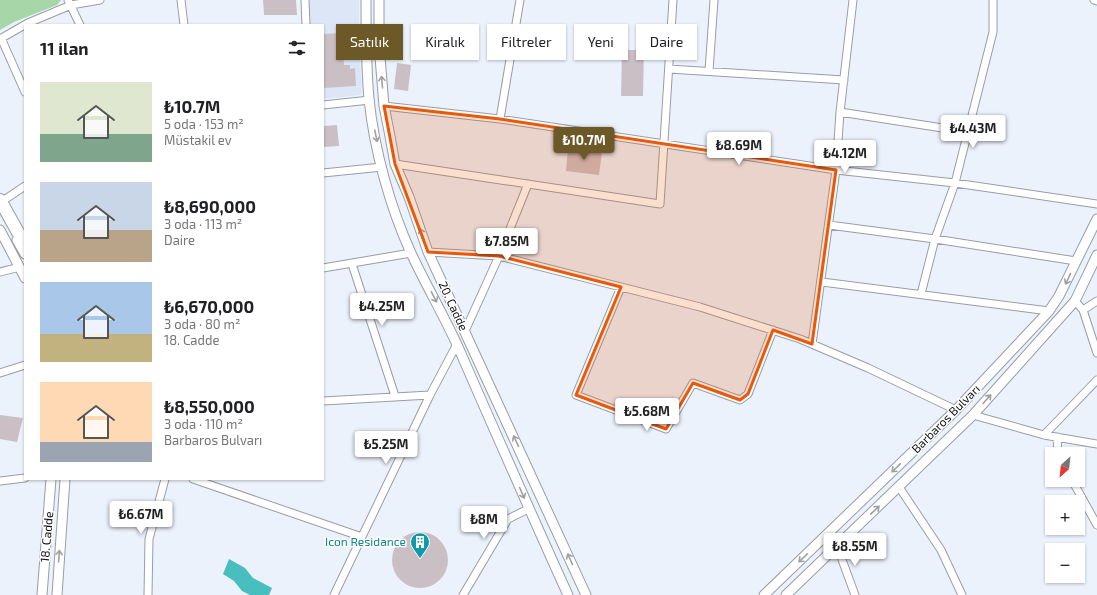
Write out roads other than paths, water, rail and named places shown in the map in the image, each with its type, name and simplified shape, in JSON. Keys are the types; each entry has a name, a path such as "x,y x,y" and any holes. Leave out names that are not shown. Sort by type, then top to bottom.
{"main road":[{"path":"0,205 24,243"}],"street":[{"path":"26,24 69,3 100,0"},
{"path":"181,0 184,24"},
{"path":"305,0 306,24"},
{"name":"20. Cadde","path":"366,0 366,52 370,100 382,167 398,218 411,253 457,344 528,509 568,595"},
{"name":"20. Cadde","path":"379,0 379,45 384,106 395,164 409,197 428,252 586,595"},
{"path":"500,120 520,0"},
{"path":"395,164 660,204 665,146 673,0"},
{"path":"709,71 714,0"},
{"path":"812,344 822,282 836,170 840,112 853,0"},
{"path":"921,294 935,239 955,183 993,32 993,0"},
{"path":"69,3 80,24"},
{"path":"24,25 1,38 24,90"},
{"path":"669,69 844,80"},
{"path":"324,105 370,100"},
{"path":"384,106 500,120 665,146 836,170 955,183 1097,204"},
{"path":"840,112 968,132"},
{"path":"324,173 382,167"},
{"path":"465,331 499,256 528,184"},
{"path":"24,187 0,205 24,252"},
{"name":"Barbaros Bulvarı","path":"764,595 956,410 1049,311 1060,296 1097,219"},
{"path":"829,225 935,239 1076,261"},
{"path":"0,230 24,276"},
{"path":"0,241 12,260 19,265"},
{"path":"428,252 499,256 700,307 812,344 868,368 956,410"},
{"path":"324,268 411,253"},
{"name":"Barbaros Bulvarı","path":"786,595 973,414 1075,301 1097,255"},
{"path":"352,264 395,396"},
{"path":"0,272 19,265"},
{"path":"822,282 1049,311"},
{"path":"621,287 576,395 666,429 693,383 740,400 748,394 773,330"},
{"path":"1075,301 1083,310 1097,353"},
{"path":"1083,310 1097,301"},
{"path":"334,595 430,395 457,344"},
{"path":"0,373 24,365"},
{"path":"1044,435 1097,380"},
{"path":"324,401 430,395"},
{"path":"973,414 1044,435 1097,444"},
{"path":"1057,437 1058,447"},
{"path":"0,480 24,478"},
{"name":"18. Cadde","path":"42,595 52,480"},
{"name":"18. Cadde","path":"57,595 65,480"},
{"path":"148,595 149,539 165,480"},
{"path":"196,480 362,537"},
{"path":"899,487 941,550 962,595"},
{"path":"1076,487 1097,525"},
{"path":"463,595 508,519 528,509"},
{"path":"836,546 855,595"}],"water":[{"path":"229,559 245,568 253,578 272,588 269,595 250,595 242,591 234,581 223,574"}],"place":[{"name":"Icon Residance","path":"420,559"}]}
